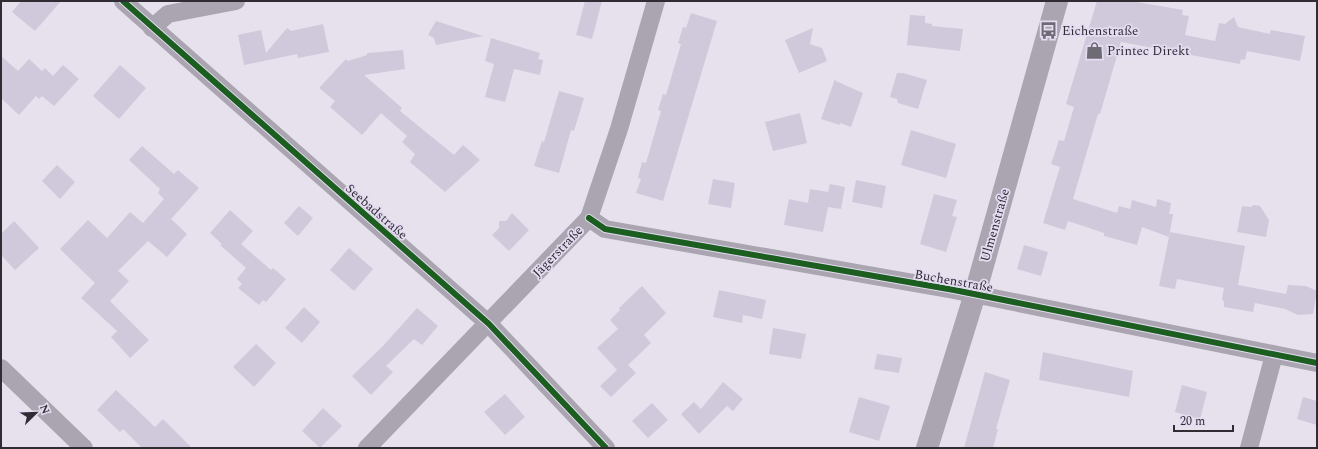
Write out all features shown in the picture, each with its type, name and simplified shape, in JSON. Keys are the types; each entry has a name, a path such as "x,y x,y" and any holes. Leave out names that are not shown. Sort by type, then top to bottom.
{"street":[{"name":"Seebadstraße","path":"122,1 489,324 606,448"},
{"path":"152,28 168,14 236,1"},
{"name":"Jägerstraße","path":"367,448 489,324 589,218 619,128 656,1"},
{"name":"Ulmenstraße","path":"927,448 975,294 1057,1"},
{"name":"Buchenstraße","path":"589,218 605,229 975,294 1317,363"},
{"path":"1248,448 1274,355"},
{"path":"1,368 84,448"}],"building":[{"path":"21,1 61,1 35,31 12,12"},
{"path":"585,1 602,1 592,39 576,35"},
{"path":"1097,1 1131,1 1183,10 1182,15 1189,16 1185,35 1215,41 1219,23 1225,24 1234,17 1238,27 1270,34 1271,30 1305,36 1300,61 1247,51 1245,60 1241,59 1240,64 1121,42 1073,199 1117,213 1119,206 1130,209 1132,200 1156,207 1157,199 1171,203 1169,214 1173,214 1169,237 1142,227 1137,245 1104,236 1104,233 1068,221 1065,230 1043,223 1060,167 1051,164 1059,140 1064,141 1074,107 1066,104"},
{"path":"691,13 717,21 663,201 636,193 641,179 638,178 642,162 646,163 661,111 658,110 663,94 666,95 681,44 678,43 683,27 686,28"},
{"path":"910,15 925,16 925,23 932,24 932,26 963,29 960,51 907,45"},
{"path":"436,21 483,36 436,45 434,38 428,35"},
{"path":"323,24 329,52 298,58 297,54 244,65 238,35 261,30 266,53 287,28 291,31"},
{"path":"813,28 810,44 822,48 827,61 799,73 785,40"},
{"path":"491,38 540,53 538,59 543,60 540,75 514,69 505,102 485,97 494,64 485,61"},
{"path":"403,50 405,69 364,75 402,108 400,111 454,155 463,145 480,160 445,192 410,162 415,154 402,142 407,136 381,113 362,135 330,107 335,101 319,88 346,59 348,61 367,55 367,53"},
{"path":"1,56 18,71 29,59 42,71 45,68 53,76 63,65 79,79 54,106 42,96 39,99 36,96 19,115 1,98"},
{"path":"120,65 146,88 119,119 93,96"},
{"path":"897,73 903,73 927,80 918,109 898,103 897,99 890,97"},
{"path":"835,79 836,81 863,93 851,127 821,119"},
{"path":"559,91 584,98 574,131 571,130 559,173 534,166 542,141 544,142"},
{"path":"800,113 807,143 773,151 765,122"},
{"path":"911,130 956,144 946,178 901,165"},
{"path":"142,146 174,174 178,170 199,188 171,219 187,234 167,257 148,241 118,271 129,281 110,301 149,340 130,358 111,337 117,331 81,298 95,283 60,249 88,220 107,238 130,212 143,223 164,199 158,193 160,189 129,160"},
{"path":"57,165 75,182 60,199 42,181"},
{"path":"713,179 735,183 731,208 708,204"},
{"path":"856,180 886,186 882,208 852,202"},
{"path":"830,184 845,187 841,209 828,207 823,232 784,225 789,199 808,203 810,189 828,192"},
{"path":"934,194 957,200 952,216 957,217 946,252 920,244"},
{"path":"1254,205 1260,206 1269,220 1266,237 1237,232 1242,206 1251,207"},
{"path":"299,206 313,218 298,236 284,223"},
{"path":"230,210 253,231 241,244 271,270 273,268 286,279 266,302 263,300 259,305 238,288 242,284 237,279 246,268 220,245 222,244 210,233"},
{"path":"512,213 529,230 509,251 492,235 499,228 499,221 506,221"},
{"path":"14,221 39,248 15,270 1,255 1,234"},
{"path":"1170,232 1245,246 1238,285 1286,294 1288,285 1306,286 1317,291 1313,314 1298,315 1285,309 1255,303 1253,312 1224,307 1224,302 1222,299 1224,288 1177,279 1175,289 1159,286"},
{"path":"1024,245 1048,252 1041,276 1017,269"},
{"path":"349,248 373,269 354,291 330,270"},
{"path":"642,286 666,313 644,335 651,343 628,365 636,373 611,397 600,386 617,370 597,348 618,329 610,320 620,310 619,308"},
{"path":"719,290 766,300 762,319 743,315 742,323 713,317"},
{"path":"304,307 320,322 302,343 285,328"},
{"path":"417,308 438,326 422,345 414,339 386,366 393,372 371,395 352,376 383,346"},
{"path":"773,328 806,334 801,359 769,354"},
{"path":"256,344 276,363 254,387 233,367"},
{"path":"1043,352 1133,371 1129,397 1039,380"},
{"path":"877,354 902,358 899,373 874,369"},
{"path":"985,372 1010,380 996,429 998,429 993,448 964,448"},
{"path":"723,382 743,399 733,411 727,406 699,434 681,414 694,402 701,409"},
{"path":"1182,385 1207,392 1200,419 1175,412"},
{"path":"116,390 155,427 163,419 192,448 142,448 123,429 120,432 97,410"},
{"path":"505,394 525,417 505,435 484,412"},
{"path":"859,397 890,406 879,441 849,432"},
{"path":"1303,397 1317,401 1317,425 1297,419"},
{"path":"652,403 668,420 648,438 632,421"},
{"path":"323,408 342,426 320,448 302,431"}],"cycle path":[{"path":"123,1 489,324 606,448"},
{"path":"589,218 605,229 954,290 1317,363"}],"place":[{"name":"Eichenstraße","path":"1049,30"},
{"name":"Printec Direkt","path":"1094,50"}]}
